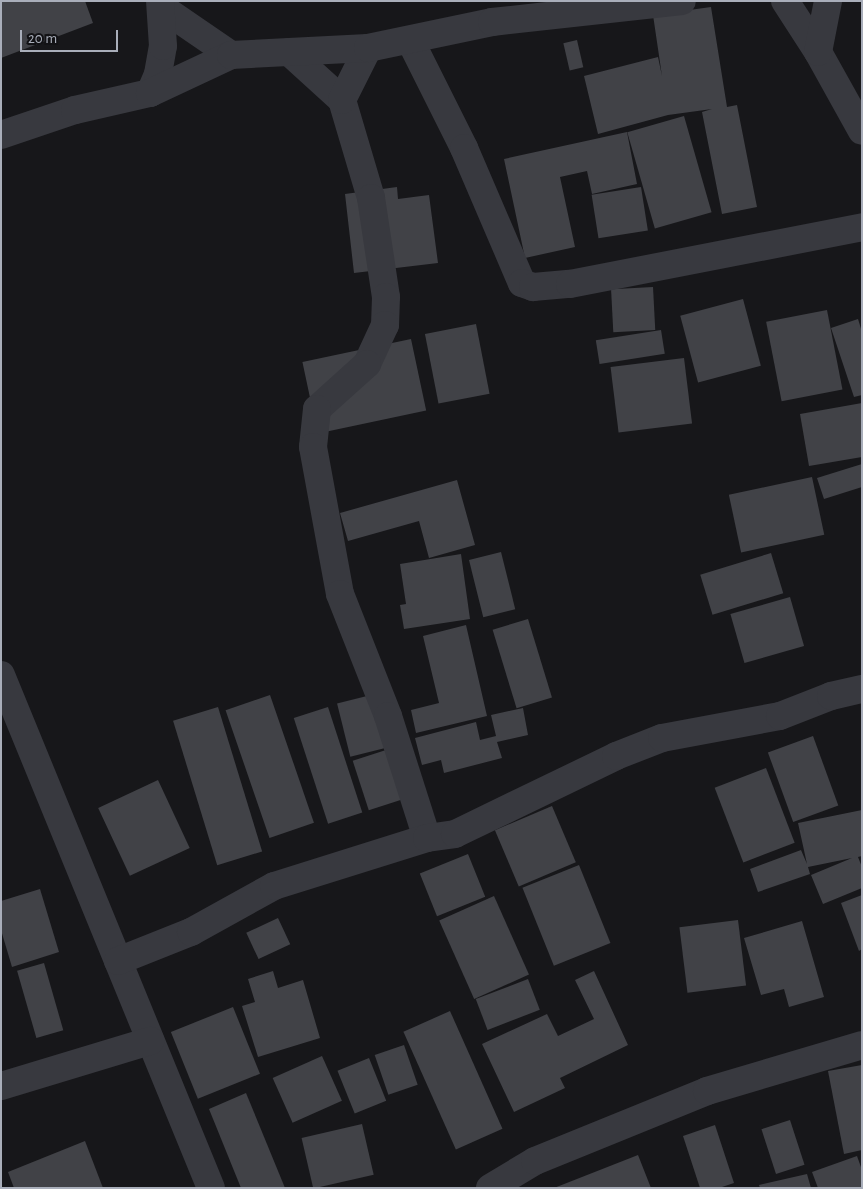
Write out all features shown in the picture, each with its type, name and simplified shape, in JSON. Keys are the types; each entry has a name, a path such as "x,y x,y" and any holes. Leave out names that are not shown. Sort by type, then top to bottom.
{"street":[{"path":"1,135 75,110 150,93 231,55 368,48 492,22 682,1"},
{"path":"785,1 818,52 862,131"},
{"path":"818,52 828,1"},
{"path":"160,4 231,55"},
{"path":"150,93 158,74 163,46 160,4"},
{"path":"410,40 464,148 522,283 533,287 570,284 862,227"},
{"path":"342,100 368,48"},
{"path":"289,52 342,100 371,198 386,297 385,325 367,364 317,409 313,447 340,594 388,716 427,838"},
{"path":"118,961 191,932 274,886 427,838 455,834 616,756 662,738 780,716 831,696 862,689"},
{"path":"4,691 211,1188"},
{"path":"1,1086 150,1041"},
{"path":"490,1188 535,1160 707,1091 862,1045"}],"building":[{"path":"1,1 85,1 93,23 1,58"},
{"path":"711,7 727,107 737,105 757,207 722,214 702,112 712,109 668,115 598,134 584,76 658,57 662,76 653,15"},
{"path":"577,40 583,67 570,70 563,43"},
{"path":"684,116 712,212 655,228 627,132"},
{"path":"627,132 637,184 592,194 587,171 560,177 575,247 525,258 504,159"},
{"path":"397,187 398,199 429,195 438,263 354,273 345,194"},
{"path":"641,187 648,230 598,238 592,195"},
{"path":"653,287 655,330 613,332 611,289"},
{"path":"743,299 761,366 698,382 680,316"},
{"path":"827,310 842,390 782,401 766,322"},
{"path":"858,319 862,332 862,395 854,397 831,328"},
{"path":"476,324 490,394 439,404 425,334"},
{"path":"661,330 665,354 600,364 596,340"},
{"path":"411,339 426,410 318,433 302,362"},
{"path":"684,358 692,424 619,433 611,367"},
{"path":"862,403 862,457 809,466 800,414"},
{"path":"862,464 862,487 824,499 817,478"},
{"path":"812,477 824,535 741,552 729,495"},
{"path":"457,480 475,545 429,558 419,521 348,541 340,513"},
{"path":"501,552 515,609 483,617 469,560"},
{"path":"771,553 783,593 713,615 700,575"},
{"path":"461,554 470,619 404,629 400,605 406,604 400,564"},
{"path":"790,597 804,646 744,663 730,614"},
{"path":"528,619 552,697 517,708 493,630"},
{"path":"466,625 487,716 416,733 411,710 439,703 423,636"},
{"path":"270,695 314,823 270,838 226,710"},
{"path":"371,695 384,748 350,757 337,703"},
{"path":"218,707 262,851 217,865 173,721"},
{"path":"328,707 362,813 328,824 294,718"},
{"path":"523,708 528,735 497,742 502,758 444,773 441,760 422,765 415,738 476,722 480,740 496,736 491,715"},
{"path":"813,736 838,806 793,822 768,752"},
{"path":"386,750 402,799 369,810 353,761"},
{"path":"766,768 795,843 743,862 715,788"},
{"path":"158,780 190,848 130,876 98,808"},
{"path":"552,806 576,862 519,886 495,830"},
{"path":"862,810 862,856 858,857 862,867 862,888 823,904 811,875 852,858 808,867 810,874 758,892 750,869 801,850 807,864 798,823"},
{"path":"468,854 485,897 437,916 420,873"},
{"path":"579,865 610,943 554,966 522,888"},
{"path":"40,889 59,952 12,967 1,930 1,901"},
{"path":"862,895 862,949 859,951 841,903"},
{"path":"494,896 529,975 474,999 439,920"},
{"path":"278,918 290,944 259,959 246,933"},
{"path":"738,920 746,986 687,993 679,927"},
{"path":"802,921 824,997 789,1007 784,989 761,995 744,938"},
{"path":"44,963 63,1030 36,1038 17,971"},
{"path":"273,971 278,988 303,980 320,1038 258,1057 242,1006 255,1002 248,979"},
{"path":"594,971 628,1045 560,1078 565,1088 514,1112 482,1044 547,1014 558,1036 594,1019 575,980"},
{"path":"528,979 540,1010 488,1030 476,999"},
{"path":"233,1007 260,1074 198,1099 171,1032"},
{"path":"450,1011 502,1129 456,1150 403,1032"},
{"path":"404,1045 418,1085 388,1095 375,1055"},
{"path":"322,1056 342,1101 293,1123 273,1078"},
{"path":"369,1058 386,1101 355,1113 337,1071"},
{"path":"862,1065 862,1150 844,1154 828,1071"},
{"path":"246,1093 285,1188 241,1188 209,1109"},
{"path":"790,1120 805,1165 776,1174 761,1129"},
{"path":"362,1124 374,1175 313,1188 302,1138"},
{"path":"715,1125 734,1183 719,1188 700,1188 683,1136"},
{"path":"85,1141 103,1188 14,1188 8,1172"},
{"path":"638,1155 651,1188 554,1188"},
{"path":"857,1156 862,1170 862,1188 818,1188 812,1172"},
{"path":"807,1174 811,1188 760,1188 759,1185"}]}
